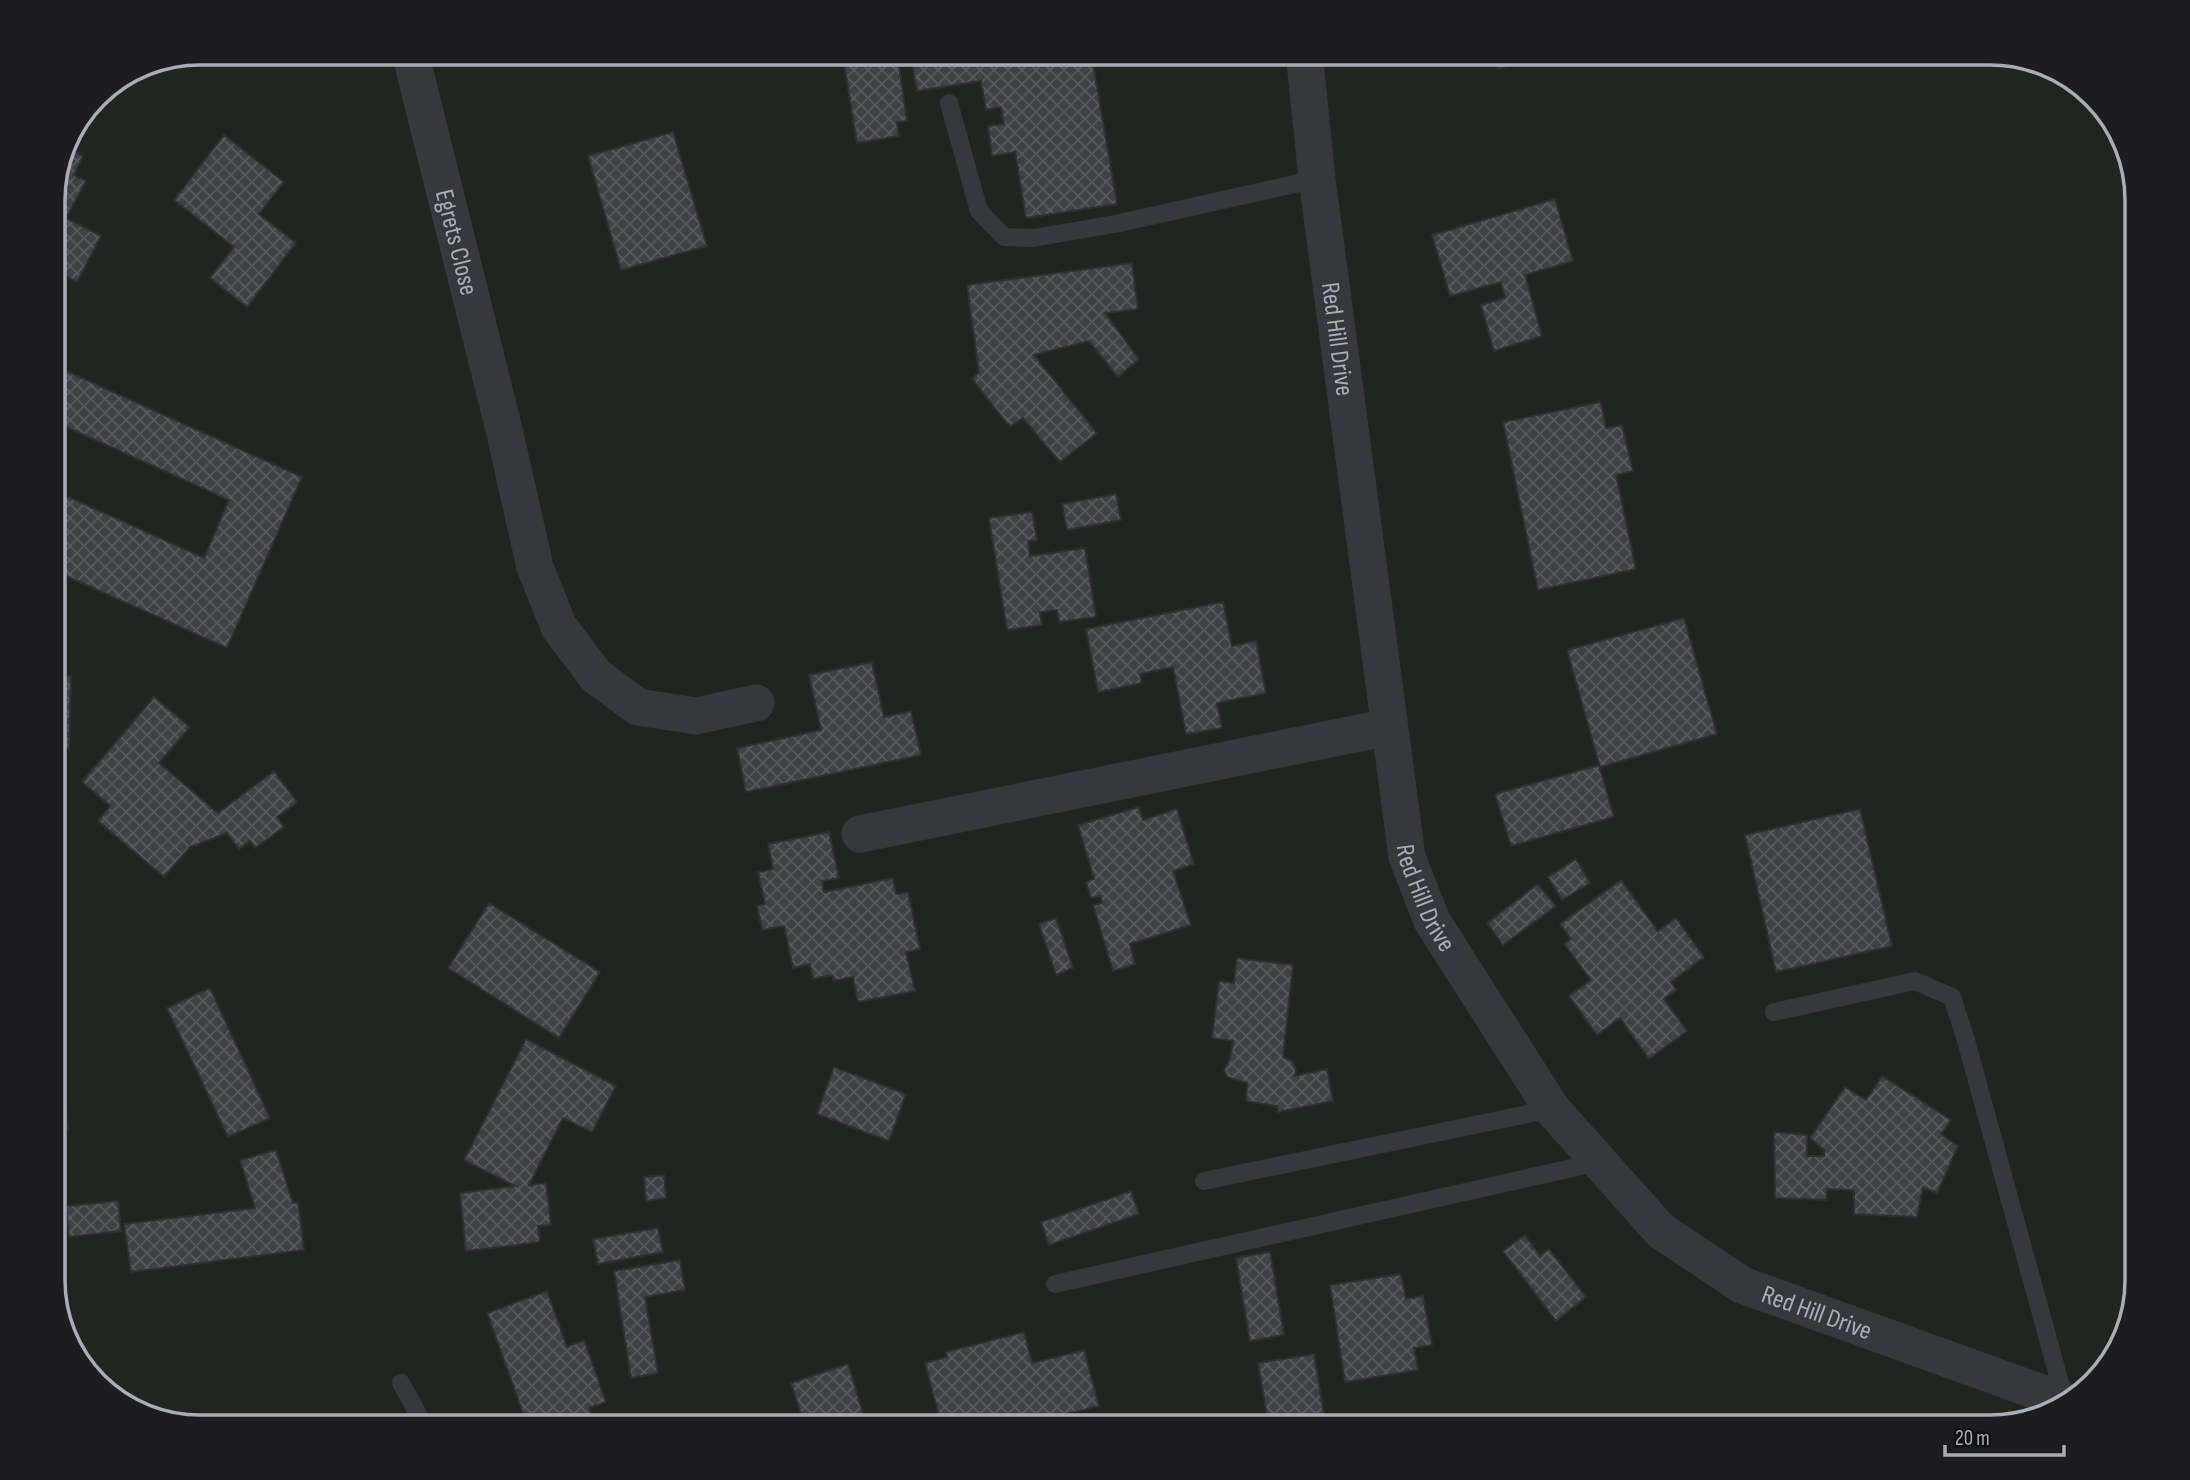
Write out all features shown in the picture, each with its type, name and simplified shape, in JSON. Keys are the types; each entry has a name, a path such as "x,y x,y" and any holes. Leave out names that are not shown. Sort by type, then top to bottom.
{"street":[{"name":"Egrets Close","path":"413,65 505,434 535,567 559,628 596,676 638,707 696,716 757,704"},
{"name":"Red Hill Drive","path":"1305,65 1317,179 1407,857 1432,921 1552,1110 1661,1231 1742,1285 2055,1398"},
{"path":"860,834 1389,727"}],"lane":[{"path":"949,103 979,211 1004,237 1032,237 1115,224 1317,179"},
{"path":"1774,1012 1915,981 1952,997 2063,1393"},
{"path":"1204,1181 1552,1110"},
{"path":"1055,1284 1599,1162"},
{"path":"401,1383 418,1415"}],"shaded area":[{"path":"1990,65 2017,67 2034,72 2065,88 2086,104 2107,132 2121,165 2125,200 2125,1280 2123,1307 2118,1324 2102,1355 2079,1382 2050,1401 2017,1413 1990,1415 200,1415 165,1411 132,1397 98,1369 83,1348 69,1315 65,1289 65,191 67,173 75,148 104,104 132,83 148,75 182,66"}],"building":[{"path":"844,65 899,65 907,121 897,122 899,136 857,143"},
{"path":"912,65 1093,65 1117,204 1026,218 1015,152 992,156 988,126 1004,124 1001,107 986,110 981,81 917,91"},
{"path":"673,132 707,246 621,270 588,156"},
{"path":"224,135 284,182 259,214 296,243 247,307 210,278 234,247 174,200"},
{"path":"74,151 83,156 74,175 86,181 66,218 101,236 77,282 65,275 65,191"},
{"path":"1555,199 1573,261 1525,275 1542,336 1494,351 1481,305 1505,298 1501,282 1450,296 1432,235"},
{"path":"1132,263 1138,309 1105,313 1139,359 1118,377 1089,341 1034,355 1097,433 1060,462 1023,418 1010,427 972,379 979,372 967,285"},
{"path":"65,370 302,477 227,648 65,575 65,495 204,558 229,500 65,426"},
{"path":"1601,402 1606,428 1622,425 1633,471 1616,475 1636,569 1538,590 1503,422"},
{"path":"1116,494 1121,520 1067,530 1062,504"},
{"path":"1032,512 1037,540 1028,541 1030,556 1085,548 1096,617 1059,622 1057,610 1040,612 1042,625 1007,630 989,518"},
{"path":"1223,602 1232,646 1256,641 1266,693 1217,703 1222,728 1186,734 1173,667 1140,674 1142,683 1098,692 1086,629"},
{"path":"1684,618 1717,734 1600,767 1567,650"},
{"path":"872,662 884,717 911,711 921,755 746,792 737,748 821,730 809,675"},
{"path":"65,676 71,676 69,749 65,749"},
{"path":"154,697 190,727 159,763 218,813 274,771 297,802 277,817 284,827 255,848 250,841 239,849 227,833 190,847 164,877 98,821 110,806 82,782"},
{"path":"1599,765 1614,817 1511,846 1495,794"},
{"path":"1139,807 1143,820 1177,809 1194,864 1173,871 1191,925 1130,944 1135,964 1113,971 1093,905 1102,903 1100,896 1091,898 1086,882 1094,879 1078,825"},
{"path":"1860,809 1892,946 1776,972 1745,835"},
{"path":"829,832 839,878 822,881 824,892 893,878 896,894 908,892 920,949 906,952 915,991 858,1002 853,977 834,981 832,975 813,979 810,964 793,968 784,926 762,930 757,906 765,904 758,872 773,869 768,844"},
{"path":"1576,859 1590,883 1562,900 1548,877"},
{"path":"1621,880 1658,931 1676,918 1704,957 1671,982 1676,990 1664,999 1687,1031 1649,1059 1620,1018 1597,1035 1569,996 1591,980 1564,944 1571,939 1560,924"},
{"path":"1538,884 1556,906 1503,945 1487,923"},
{"path":"489,903 600,972 559,1038 448,968"},
{"path":"1056,918 1073,968 1056,975 1039,924"},
{"path":"1237,958 1293,965 1283,1057 1293,1062 1295,1076 1327,1069 1333,1101 1278,1112 1277,1106 1246,1101 1247,1083 1227,1077 1224,1070 1230,1059 1233,1041 1212,1038 1219,981 1234,983"},
{"path":"210,988 270,1118 228,1137 167,1008"},
{"path":"526,1039 616,1086 592,1132 563,1118 529,1185 546,1183 551,1225 538,1226 540,1242 466,1251 460,1193 515,1186 464,1160"},
{"path":"834,1067 906,1094 889,1141 817,1114"},
{"path":"1882,1076 1951,1120 1941,1134 1958,1146 1937,1193 1923,1187 1917,1217 1854,1214 1854,1190 1827,1189 1826,1200 1775,1198 1774,1132 1807,1135 1807,1156 1824,1156 1824,1150 1810,1138 1845,1087 1866,1100"},
{"path":"65,1101 68,1130 65,1130"},
{"path":"276,1150 293,1203 298,1202 304,1250 131,1272 124,1224 255,1208 240,1160"},
{"path":"664,1175 666,1198 646,1201 644,1177"},
{"path":"1131,1191 1139,1214 1049,1245 1041,1222"},
{"path":"118,1201 121,1231 69,1237 66,1206"},
{"path":"658,1228 663,1252 598,1264 593,1239"},
{"path":"1525,1235 1540,1256 1549,1249 1586,1297 1556,1321 1503,1251"},
{"path":"1270,1252 1284,1335 1250,1341 1236,1258"},
{"path":"680,1260 685,1290 645,1297 658,1373 631,1378 614,1271"},
{"path":"1401,1274 1406,1299 1423,1296 1432,1345 1414,1348 1418,1370 1345,1382 1330,1285"},
{"path":"547,1291 567,1347 584,1340 606,1402 589,1408 592,1415 524,1415 487,1313"},
{"path":"1024,1332 1032,1363 1084,1350 1099,1406 1063,1415 939,1415 925,1363 947,1357 946,1352"},
{"path":"1314,1354 1324,1415 1267,1415 1258,1363"},
{"path":"848,1364 864,1415 801,1415 791,1383"}]}
